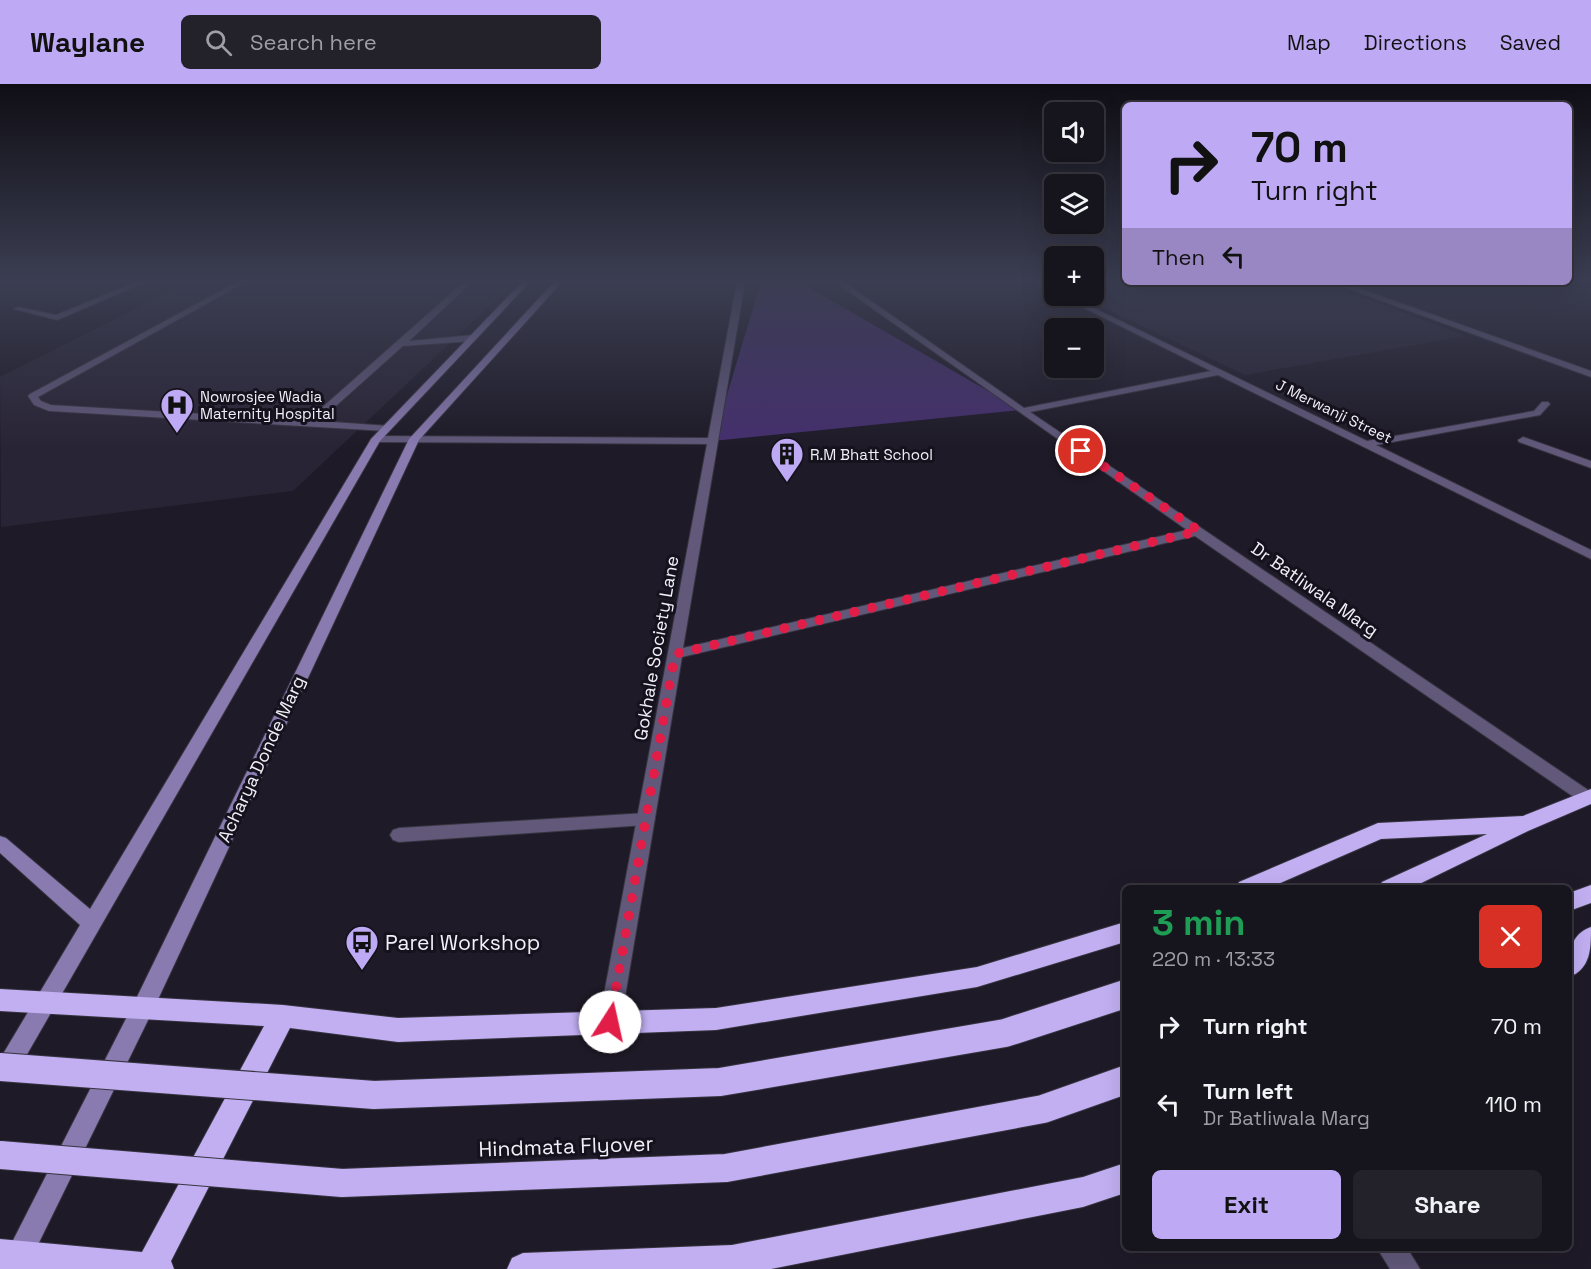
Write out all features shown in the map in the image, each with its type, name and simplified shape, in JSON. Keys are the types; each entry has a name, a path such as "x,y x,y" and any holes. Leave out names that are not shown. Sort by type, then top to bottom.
{"highway":[{"path":"1397,885 1589,797"},
{"path":"1254,885 1378,831 1526,824"},
{"path":"1572,901 1591,894"},
{"path":"0,1000 283,1016 398,1030 716,1019 966,979 1122,933"},
{"path":"1572,963 1591,937"},
{"path":"0,1067 374,1095 720,1082 1005,1033 1122,995"},
{"path":"150,1269 283,1016"},
{"name":"Hindmata Flyover","path":"0,1155 342,1183 726,1168 1043,1109 1122,1081"},
{"path":"523,1269 732,1260 1083,1192 1122,1179"},
{"path":"10,1260 158,1269"}],"main road":[{"name":"Acharya Donde Marg","path":"10,1260 143,1008 414,439 507,337"},
{"path":"0,1080 381,434 473,338"},
{"path":"0,843 93,924"}],"street":[{"path":"141,337 33,396 37,403 49,408 310,424 414,439 711,441"},
{"path":"310,424 408,337"},
{"name":"Gokhale Society Lane","path":"610,1022 731,337"},
{"name":"Dr Batliwala Marg","path":"917,337 1589,797"},
{"name":"J Merwanji Street","path":"1150,337 1591,555"},
{"path":"1488,337 1591,374"},
{"path":"401,344 473,338"},
{"path":"1022,411 1222,372"},
{"path":"1366,444 1537,413 1545,404"},
{"path":"1523,440 1591,465"},
{"path":"675,654 1199,531"},
{"path":"399,835 646,819"},
{"path":"1392,1251 1407,1269"}],"shaded area":[{"name":"Nowrosjee Wadia Maternity Hospital","path":"79,337 456,337 293,491 1,527 0,377"},
{"path":"744,337 895,337 1021,410 713,441"},
{"path":"1166,337 1459,337 1245,375"}],"place":[{"name":"Nowrosjee Wadia Maternity Hospital","path":"177,434"},
{"name":"R.M Bhatt School","path":"787,483"},
{"name":"Parel Workshop","path":"362,971"}],"route":[{"path":"610,1022 675,654 1199,531 1081,451"}]}
